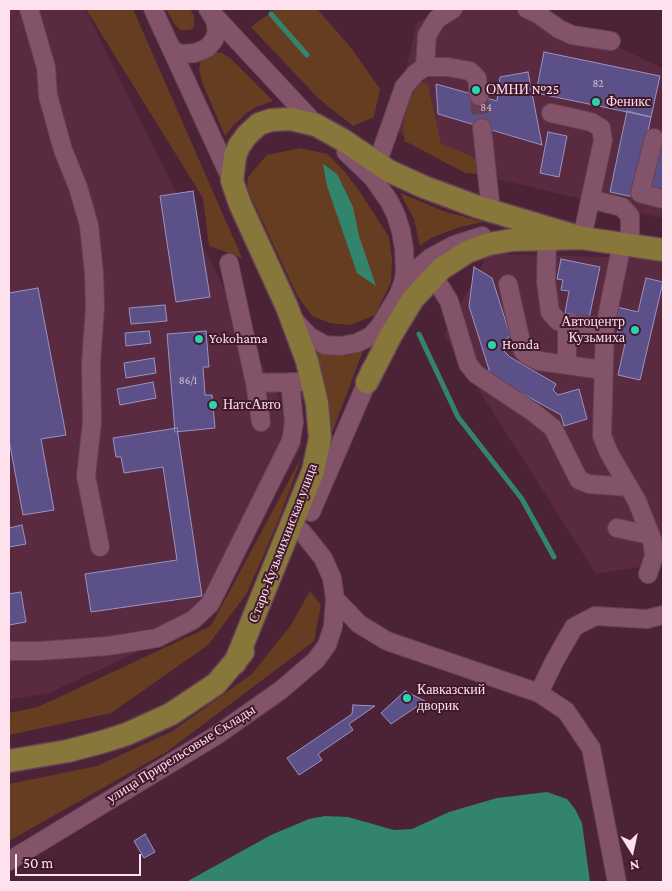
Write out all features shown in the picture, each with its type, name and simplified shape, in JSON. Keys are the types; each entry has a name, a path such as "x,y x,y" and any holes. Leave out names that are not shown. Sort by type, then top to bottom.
{"main road":[{"path":"232,181 234,161 238,149 244,138 255,126 267,121 292,119 319,127 343,140 377,164 424,187 491,211 582,238"},
{"name":"Старо-Кузьмихинская улица","path":"9,761 68,751 127,734 171,714 216,684 235,663 271,613 282,589 302,523 318,450 320,421 316,392 307,361 232,181"},
{"name":"Старо-Кузьмихинская улица","path":"367,382 404,312 413,299 447,264 467,252 498,242 582,238 663,250"}],"street":[{"path":"29,9 46,67 48,96 63,150 78,187 89,225 95,307 91,364 92,422 86,476 100,548"},
{"path":"153,9 232,181"},
{"path":"425,67 427,35 437,18 453,9"},
{"path":"527,9 572,36 611,41"},
{"path":"168,43 174,51 183,54 195,53 207,48 214,40 216,31 214,11"},
{"path":"214,11 319,127 373,178 389,201 396,215 403,238 404,278 398,296"},
{"path":"377,164 404,86 416,73 425,67 448,67 470,71 477,78 479,96"},
{"path":"551,113 591,122 601,128 603,140 582,238"},
{"path":"482,128 491,211"},
{"path":"654,138 640,193 663,199"},
{"path":"590,199 622,207 630,216 626,244 604,327 602,436 609,453 637,501 650,535 654,556 648,574"},
{"path":"286,307 305,334 316,341 329,346 346,346 357,343 371,336 380,326 412,274 419,266 454,245 489,234 509,233 537,239 550,312 558,321 568,324 604,327"},
{"path":"229,263 255,384 261,422"},
{"path":"432,279 441,288 449,301 468,364 476,374 553,428 579,480 589,484 629,487"},
{"path":"508,284 523,351 527,356 539,360 603,370"},
{"path":"567,364 568,324"},
{"name":"Старо-Кузьмихинская улица","path":"302,523 367,382 380,326"},
{"path":"290,382 304,376 307,370 307,361"},
{"path":"9,651 39,651 108,646 157,638 193,620 210,604 291,441 294,422 290,382"},
{"path":"255,384 305,382 316,392"},
{"name":"улица Прирельсовые Склады","path":"9,861 217,735 281,690 316,660 327,645 333,626 335,599 332,578 302,523"},
{"path":"617,528 650,535"},
{"path":"335,599 359,624 387,641 539,693 566,712 591,748 617,882"},
{"path":"539,693 574,627 595,616 647,619 663,615"}],"shaded area":[{"path":"9,9 85,9 302,445 207,620 49,693 9,700"},
{"path":"86,9 133,9 242,258 209,246 203,198"},
{"path":"166,9 190,9 194,16 194,27 190,30 181,30 175,25"},
{"path":"275,9 317,9 352,49 380,89 374,117 353,126 318,98 251,27"},
{"path":"445,9 534,9 663,68 663,218 471,173 392,130 417,22"},
{"path":"216,52 230,58 273,101 248,112 225,136 203,84 199,69 201,60 204,57"},
{"path":"421,82 428,85 441,144 471,156 478,162 479,174 465,173 405,142 403,132 404,119 411,97"},
{"path":"300,148 327,154 344,171 389,237 392,259 391,282 375,315 350,325 330,323 312,316 297,295 247,188 248,177 267,155"},
{"path":"323,164 337,174 353,207 359,236 376,286 357,273 327,186"},
{"path":"400,193 443,211 483,222 444,233 431,238 420,246 414,219"},
{"path":"488,254 649,258 663,262 663,563 596,574 444,335"},
{"path":"315,350 335,355 348,355 363,351 331,435"},
{"path":"302,456 279,519 247,593 208,645 111,713 9,735 9,713 38,707 211,626"},
{"path":"310,591 321,605 314,641 168,751 9,841 9,784 97,766 171,732 252,674 291,625"},
{"path":"547,792 567,799 582,823 590,882 186,882 271,835 309,819 325,816 348,817 394,830 412,829 449,812 497,798"}],"building":[{"path":"544,52 660,76 651,117 536,93"},
{"path":"528,72 542,145 438,114 436,84 497,101 500,77"},
{"path":"627,111 651,117 634,197 610,192"},
{"path":"548,132 567,136 559,177 540,173"},
{"path":"659,139 663,141 663,191 646,187"},
{"path":"193,191 210,297 176,302 160,196"},
{"path":"561,259 600,267 589,318 565,313 569,291 561,290 563,280 557,279"},
{"name":"Honda","path":"474,267 492,278 510,335 501,348 510,357 556,384 553,390 558,395 579,389 587,419 564,426 561,415 491,376 469,306"},
{"name":"Автоцентр Кузьмиха","path":"646,278 663,282 640,380 618,375 626,339 616,337 620,323 614,321 617,307 638,312"},
{"path":"38,288 66,435 41,439 54,510 23,515 9,440 9,293"},
{"path":"165,305 167,321 131,324 129,308"},
{"path":"149,331 151,343 126,346 125,333"},
{"path":"206,331 209,367 203,367 205,395 212,395 215,428 175,432 167,334"},
{"path":"154,358 156,373 126,378 124,363"},
{"path":"153,382 156,398 120,405 117,389"},
{"path":"177,428 202,596 91,612 85,574 177,560 163,467 124,473 121,457 116,457 113,438"},
{"path":"22,525 26,544 9,547 9,528"},
{"path":"21,592 26,622 9,625 9,594"},
{"path":"405,691 425,701 391,724 381,713"},
{"path":"353,705 375,706 349,724 353,730 318,754 322,760 299,775 287,758 352,714"},
{"path":"145,834 155,852 144,858 134,841"}],"waterway":[{"path":"271,14 307,55"},
{"path":"419,334 458,417 522,499 554,557"}],"tunnel":[{"path":"479,96 482,128"}],"place":[{"name":"ОМНИ №25","path":"476,90"},
{"name":"Феникс","path":"596,102"},
{"name":"Автоцентр Кузьмиха","path":"635,330"},
{"name":"Yokohama","path":"199,339"},
{"name":"Honda","path":"492,345"},
{"name":"НатсАвто","path":"213,405"},
{"name":"Кавказский дворик","path":"407,698"}]}
